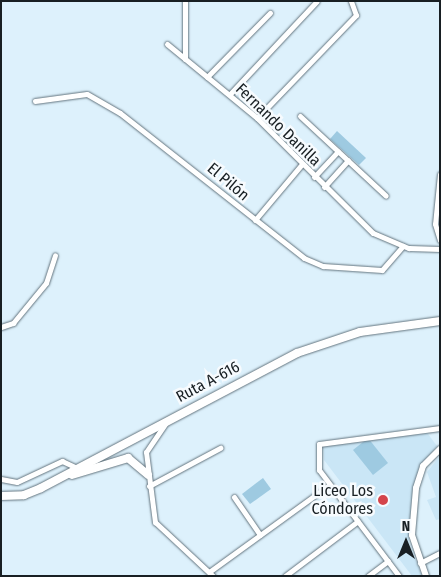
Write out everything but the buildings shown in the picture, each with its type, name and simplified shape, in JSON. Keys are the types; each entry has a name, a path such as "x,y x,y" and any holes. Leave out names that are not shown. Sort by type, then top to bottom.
{"main road":[{"name":"Ruta A-616","path":"1,496 34,491 80,470 172,416 251,374 326,342 438,324"},
{"path":"80,470 128,458 148,474"}],"street":[{"path":"186,1 186,59"},
{"path":"230,94 317,1"},
{"path":"257,118 356,16 351,1"},
{"path":"207,76 270,13"},
{"name":"Fernando Danilla","path":"167,44 257,118 367,229 403,246"},
{"name":"El Pilón","path":"35,101 87,94 134,122 304,258 343,270 382,270 403,246"},
{"path":"300,116 386,196"},
{"path":"314,177 338,151"},
{"path":"324,187 348,160"},
{"path":"255,220 302,164"},
{"path":"440,174 437,185 435,224 440,240"},
{"path":"437,185 440,196"},
{"path":"403,246 440,249"},
{"path":"1,327 14,323 46,283 55,255"},
{"path":"172,416 146,452 149,486 156,522 211,574 260,535 328,486"},
{"path":"399,576 358,521 328,486 317,464 318,444 440,428"},
{"path":"149,486 220,448"},
{"path":"426,576 412,536 416,488 423,466 440,449"},
{"path":"1,480 17,482 62,462 80,470"},
{"path":"234,497 260,535"},
{"path":"285,576 358,521"},
{"path":"420,563 440,553"},
{"path":"368,576 388,561"}],"shaded area":[{"path":"337,131 366,158 359,165 330,139"},
{"name":"Liceo Los Cóndores","path":"425,430 437,446 420,466 413,487 409,542 422,576 412,576 324,460 323,446"},
{"path":"368,438 388,463 373,475 353,450"},
{"path":"440,456 440,519 436,520 427,500 436,497 427,472"},
{"path":"263,478 271,489 250,504 242,494"}],"place":[{"name":"Liceo Los Cóndores","path":"383,500"}]}
